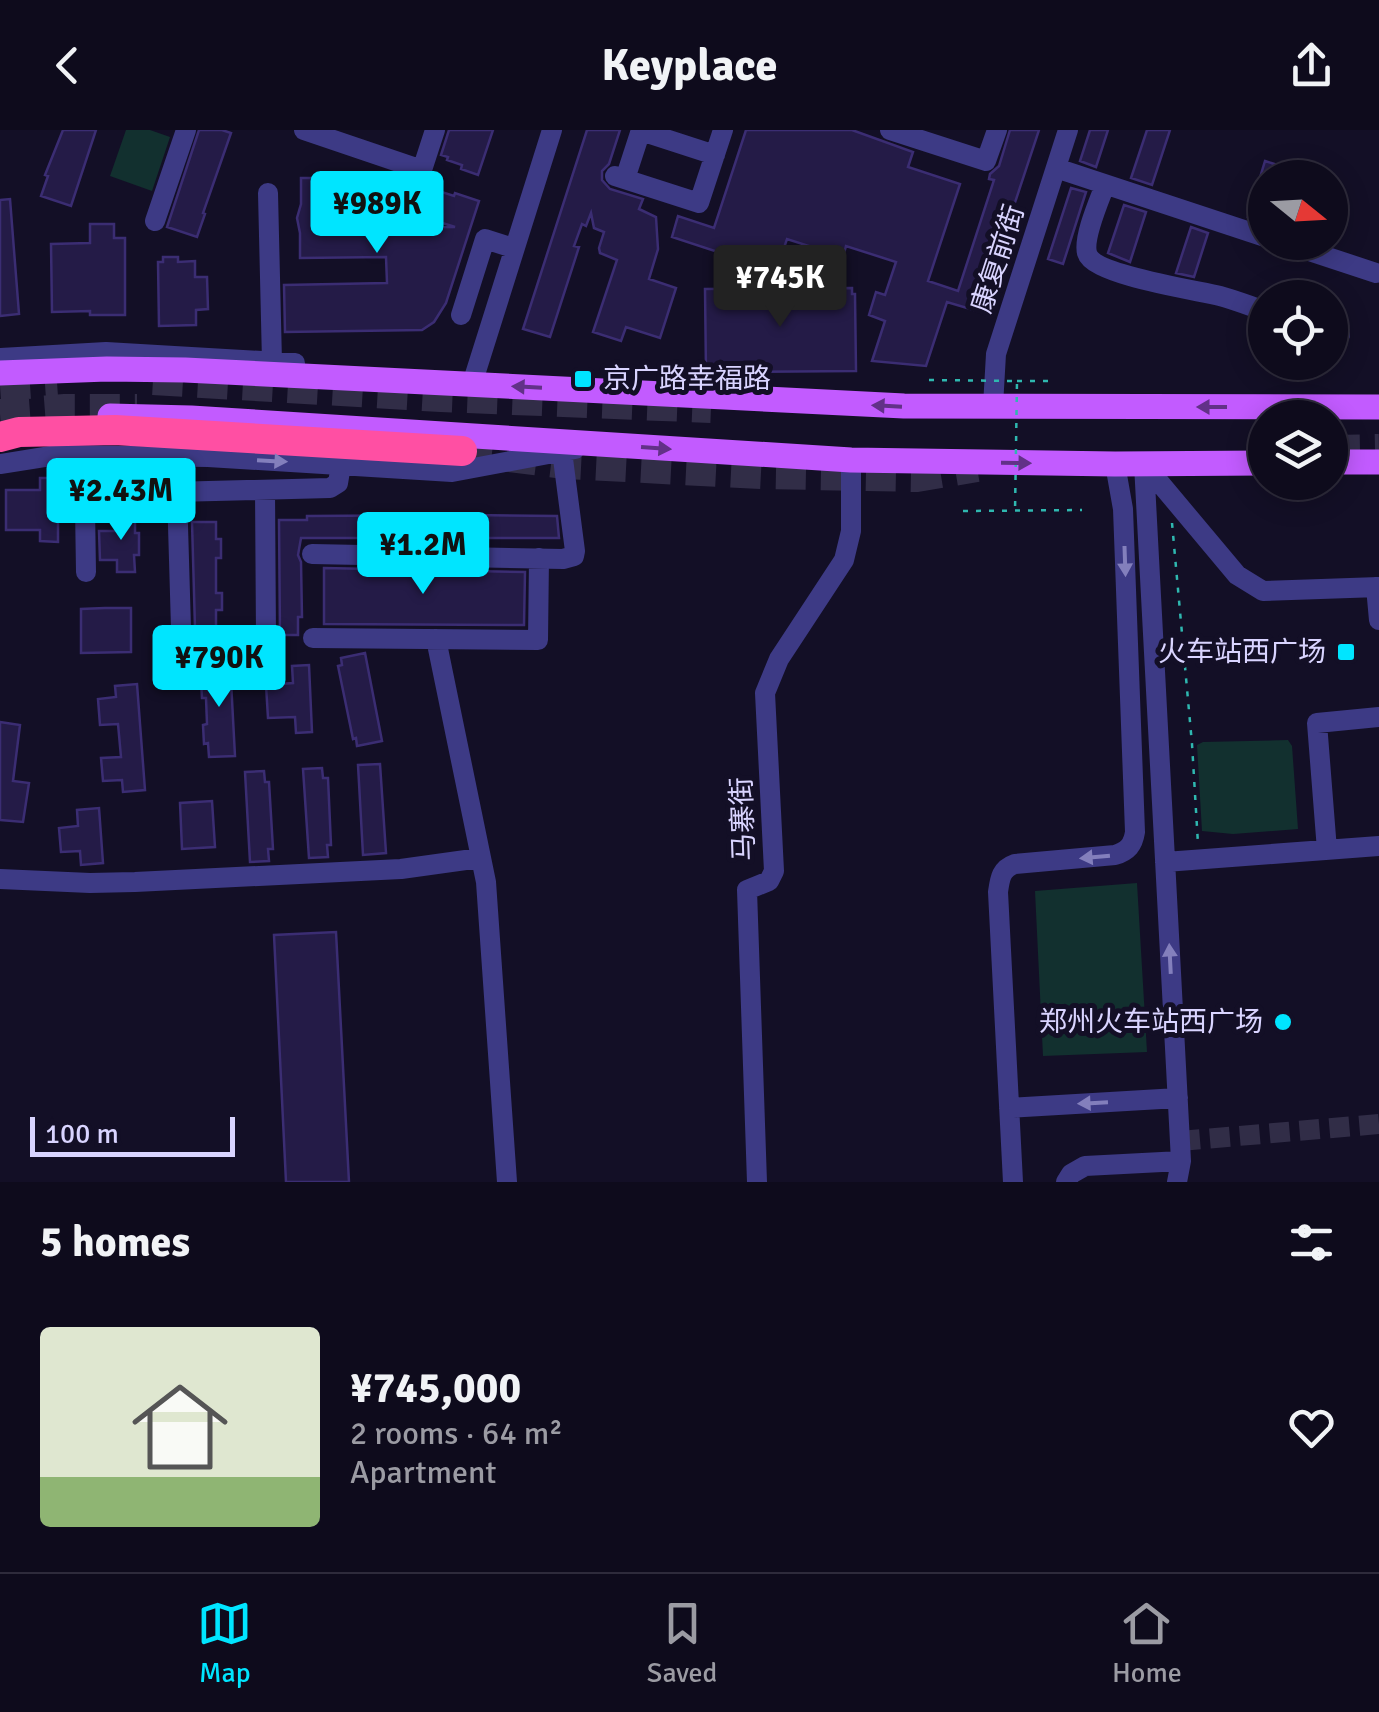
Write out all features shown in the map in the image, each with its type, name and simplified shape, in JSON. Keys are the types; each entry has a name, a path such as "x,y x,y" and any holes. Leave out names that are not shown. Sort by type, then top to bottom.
{"highway":[{"path":"5,431 115,430 462,451"}],"main road":[{"path":"0,373 150,369 904,406 1379,407"},
{"path":"5,431 66,416 191,418 850,460 1248,463"},
{"path":"1348,462 1379,462"}],"street":[{"path":"155,221 186,130"},
{"path":"304,130 422,170 434,130"},
{"path":"472,384 552,130"},
{"path":"715,154 641,130 620,177 700,203 723,130"},
{"path":"890,130 986,161 997,130"},
{"name":"康复前街","path":"992,406 996,354 1068,130"},
{"path":"1056,168 1248,231"},
{"path":"1105,184 1087,244 1088,258 1094,264 1248,305"},
{"path":"268,193 272,362"},
{"path":"460,315 486,239 514,248"},
{"path":"1337,260 1376,273"},
{"path":"0,358 106,352 295,363"},
{"path":"0,464 56,455 208,457 452,472 596,444"},
{"path":"312,554 563,559 574,556 562,451"},
{"name":"马寨街","path":"757,1182 747,890 769,880 774,871 765,693 779,659 844,560 851,531 850,460"},
{"path":"1013,1182 998,892 1001,874 1015,864 1115,856 1133,842 1135,832 1123,508 1115,464"},
{"path":"1144,464 1237,575 1264,591 1378,587 1379,620"},
{"path":"1066,1182 1085,1166 1179,1171 1144,464"},
{"path":"86,572 87,496 330,488 338,483 341,465"},
{"path":"265,490 266,638"},
{"path":"177,492 181,628"},
{"path":"313,638 538,640 539,558"},
{"path":"436,639 486,882 507,1182"},
{"path":"1327,850 1317,723 1379,718"},
{"path":"1165,862 1379,846"},
{"path":"0,879 90,884 400,869 480,858"},
{"path":"1009,1108 1178,1098"}],"path":[{"path":"929,380 1052,381"},
{"path":"1014,512 1017,381"},
{"path":"963,511 1082,510"},
{"path":"1172,525 1199,860"}],"green space":[{"path":"126,130 150,130 170,137 152,191 110,176"},
{"path":"1288,740 1292,746 1298,829 1233,834 1202,831 1197,745"},
{"path":"1137,883 1147,1052 1043,1056 1035,891"}],"building":[{"path":"63,130 96,130 71,206 41,196"},
{"path":"199,130 231,133 197,237 167,227"},
{"path":"449,130 493,130 478,175 441,155"},
{"path":"587,130 620,130 609,164 602,171 602,180 610,189 643,199 639,209 656,217 658,249 649,279 676,288 660,338 626,327 621,341 593,332 617,260 600,253 604,232 594,228 591,213 574,246 579,247 550,337 523,329"},
{"path":"746,130 852,130 913,152 908,167 960,184 928,281 958,291 994,180 989,179 990,174 999,166 1010,130 1039,130 983,299 977,311 947,302 926,366 872,361 885,321 869,315 876,292 885,295 896,262 846,246 843,257 787,239 776,271 672,237 678,216 714,228"},
{"path":"1090,130 1108,130 1096,167 1080,161"},
{"path":"1147,130 1170,130 1152,185 1131,178"},
{"path":"301,178 378,178 377,242 382,228 455,227 389,206 398,178 479,201 446,303 434,322 422,330 285,332 284,285 387,283 386,257 300,258 297,218"},
{"path":"1071,188 1086,192 1063,264 1048,259"},
{"path":"10,199 19,314 0,316 0,200"},
{"path":"1124,205 1146,212 1130,262 1108,253"},
{"path":"90,224 114,224 114,238 125,238 125,315 52,312 51,244 90,243"},
{"path":"1191,227 1208,233 1194,277 1176,273"},
{"path":"163,257 178,257 178,262 195,261 195,277 207,277 208,309 196,310 196,325 159,326 158,262 163,262"},
{"path":"852,288 856,371 706,372 705,289"},
{"path":"40,478 58,478 58,542 40,541 40,530 6,530 6,490 40,490"},
{"path":"117,513 135,513 139,555 134,555 135,572 117,572 117,560 100,560 99,531 117,531"},
{"path":"307,516 557,516 559,538 301,538 298,555 302,617 298,617 298,635 280,635 279,520 307,520"},
{"path":"192,522 216,522 216,539 221,539 221,558 216,558 216,593 222,593 222,610 216,610 216,628 195,628"},
{"path":"324,568 525,572 524,625 324,624"},
{"path":"131,608 131,652 81,653 81,609"},
{"path":"365,653 382,741 357,746 338,666 342,665 341,658"},
{"path":"230,662 235,756 209,757 208,743 204,744 204,664"},
{"path":"309,665 312,732 296,733 295,717 268,718 266,685 293,683 292,666"},
{"path":"137,684 145,790 123,792 122,780 103,781 101,758 121,757 118,724 100,725 98,699 116,697 115,686"},
{"path":"0,722 20,725 13,781 29,783 23,822 0,820"},
{"path":"380,764 386,853 363,855 358,765"},
{"path":"322,768 323,778 328,778 331,845 327,845 328,857 309,858 303,769"},
{"path":"264,771 265,782 269,782 273,849 268,849 269,861 250,862 245,772"},
{"path":"212,801 215,847 182,849 180,803"},
{"path":"99,808 103,863 81,865 80,851 61,852 59,828 78,826 77,810"},
{"path":"336,932 349,1182 286,1182 274,935"}],"tunnel":[{"path":"153,380 711,408"},
{"path":"0,386 57,382"},
{"path":"0,414 137,409"},
{"path":"1348,450 1379,449"},
{"path":"462,451 565,464 761,474 917,477 977,467"},
{"path":"1180,1141 1379,1124"}],"place":[{"name":"京广路幸福路","path":"583,379"},
{"name":"火车站西广场","path":"1346,652"},
{"name":"郑州火车站西广场","path":"1283,1022"}]}
